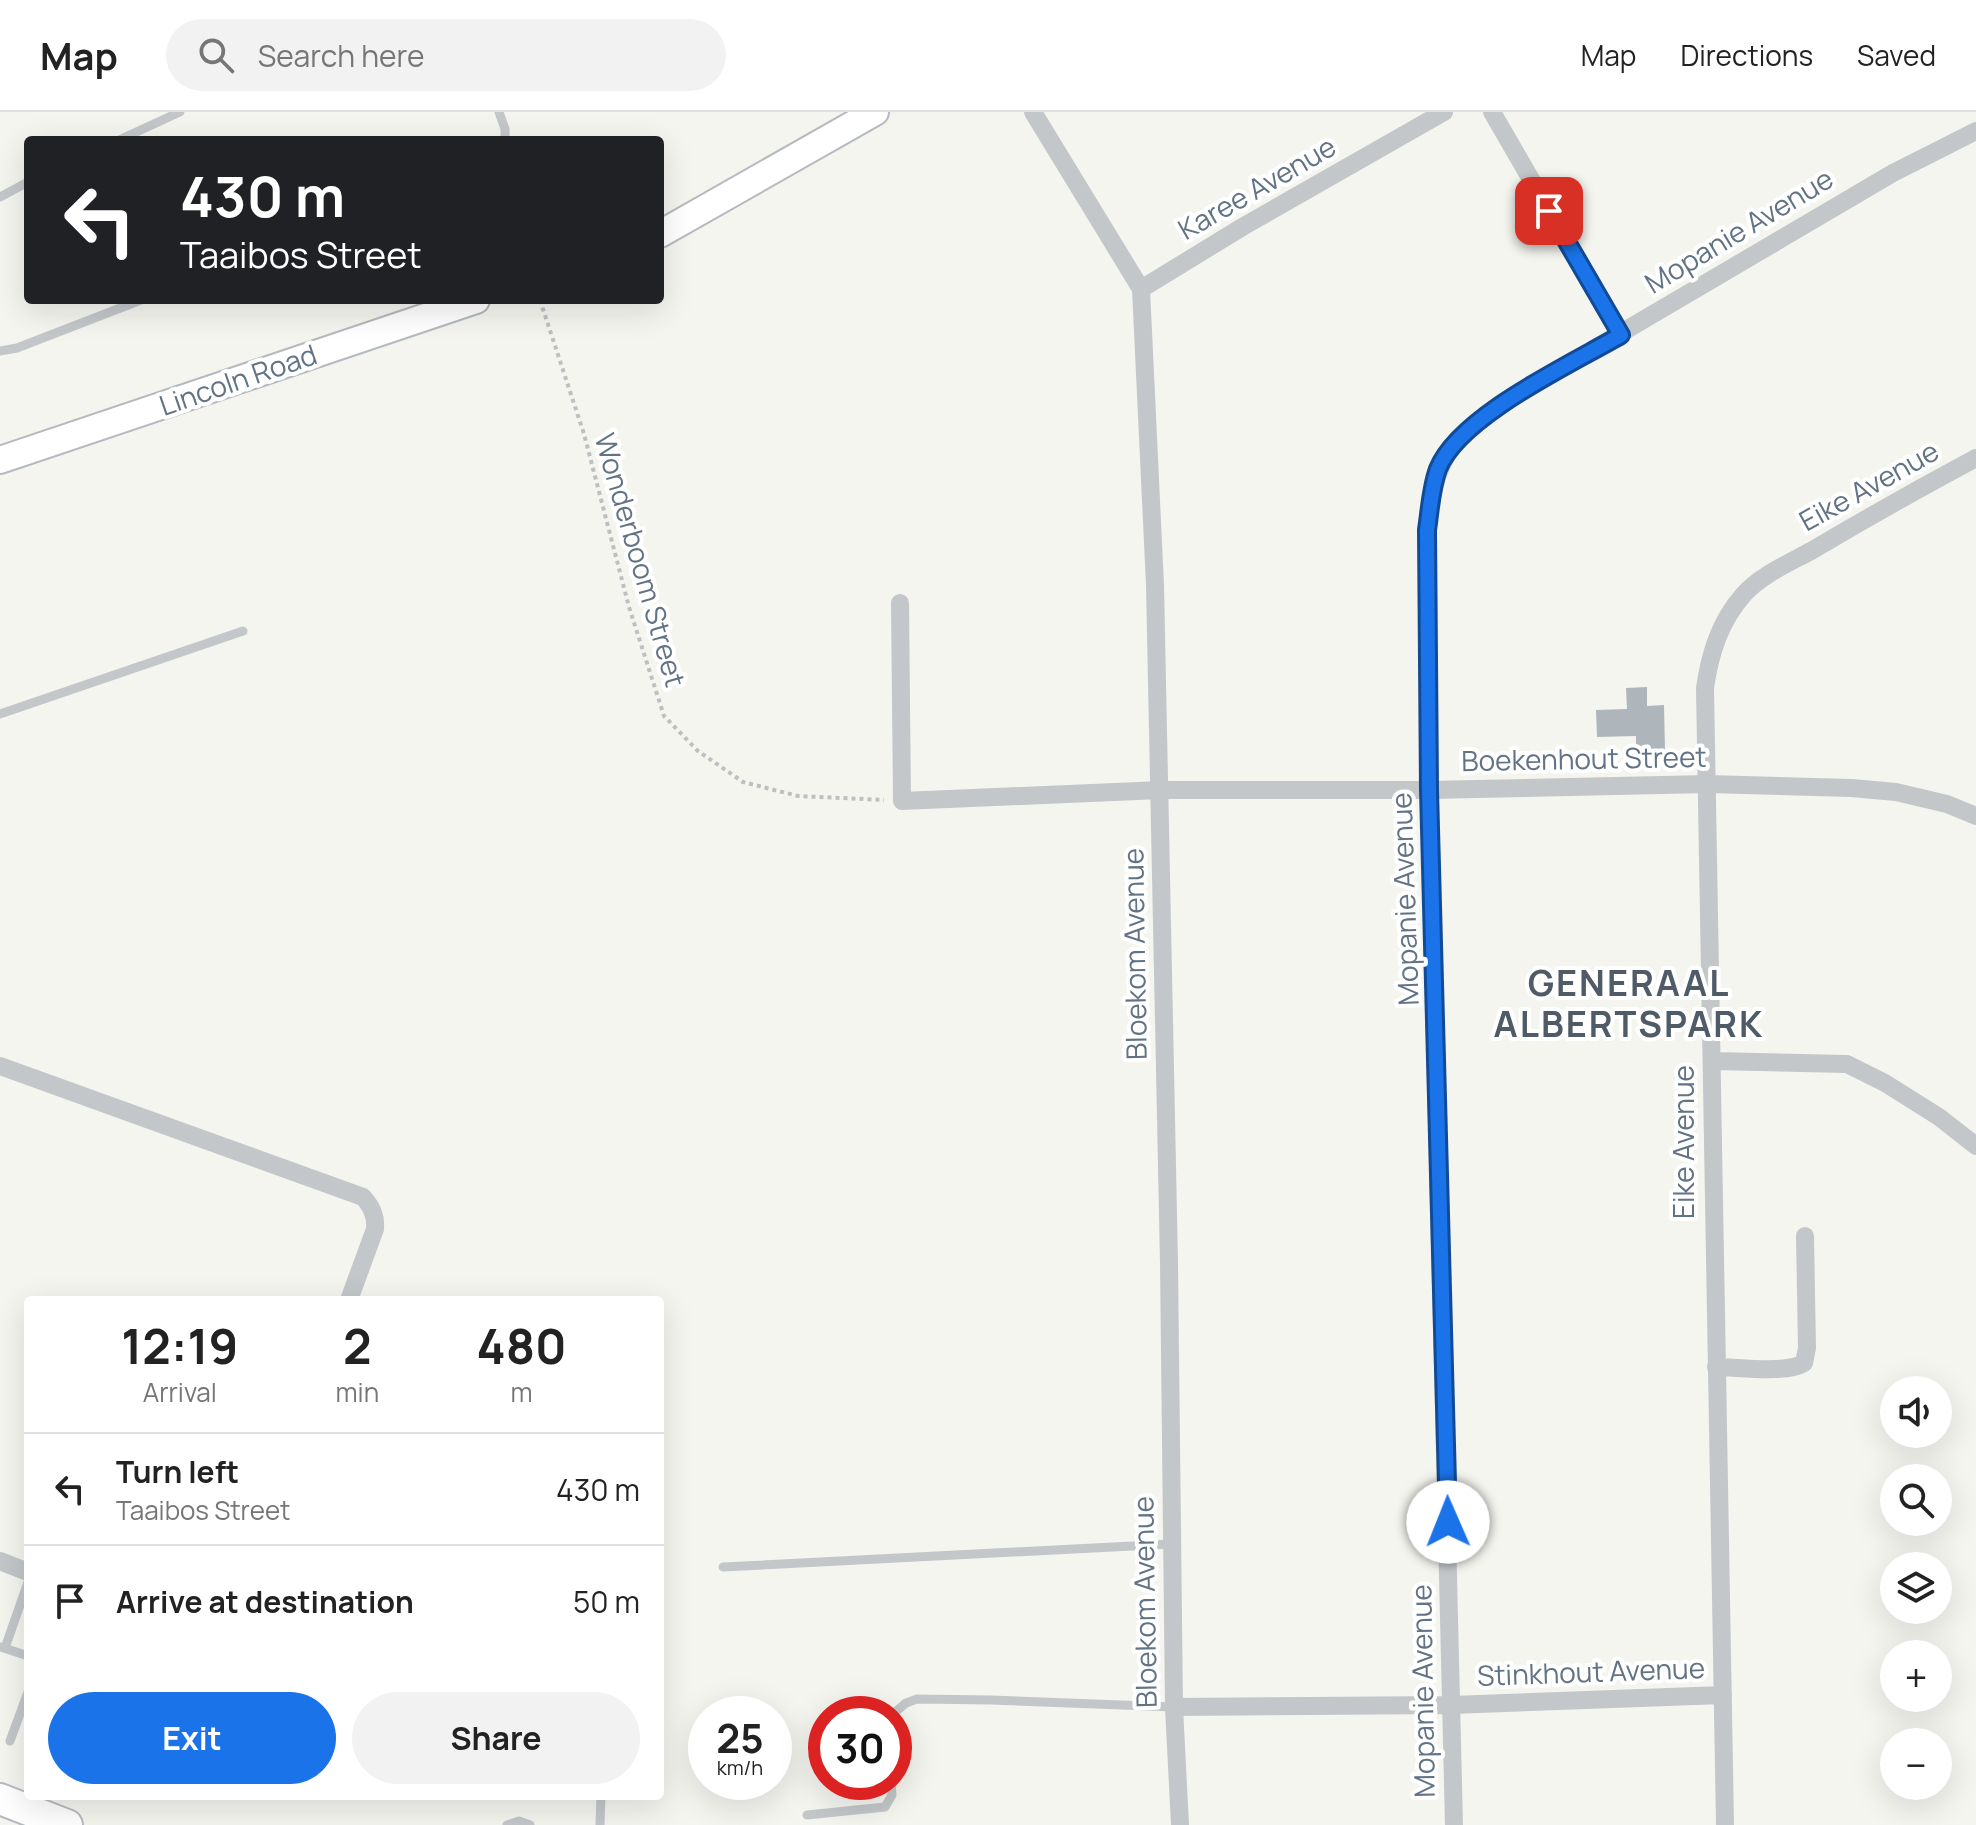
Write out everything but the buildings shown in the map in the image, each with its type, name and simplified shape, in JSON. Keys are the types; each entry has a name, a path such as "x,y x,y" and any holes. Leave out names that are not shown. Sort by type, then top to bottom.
{"main road":[{"path":"0,1799 67,1825"}],"street":[{"path":"664,232 875,112"},
{"name":"Bloekom Avenue","path":"1033,112 1141,289 1150,452 1161,790 1171,1544 1180,1825"},
{"name":"Karee Avenue","path":"1141,289 1244,226 1444,112"},
{"path":"1492,112 1621,335"},
{"name":"Mopanie Avenue","path":"1454,1825 1429,790 1427,530 1438,469 1449,448 1463,432 1502,403 1893,173 1976,131"},
{"name":"Lincoln Road","path":"0,460 464,304"},
{"name":"Eike Avenue","path":"1725,1825 1705,688 1709,662 1727,617 1746,592 1765,577 1976,458"},
{"path":"900,603 902,801"},
{"name":"Boekenhout Street","path":"902,801 1161,790 1429,790 1708,784 1896,792 1947,804 1976,816"},
{"path":"1712,1061 1847,1064 1885,1083 1939,1117 1976,1146"},
{"path":"0,1066 363,1197 376,1218 375,1229 350,1296"},
{"path":"1716,1367 1798,1367 1804,1363 1807,1348 1805,1236"},
{"path":"0,1561 24,1570"},
{"name":"Stinkhout Avenue","path":"1174,1707 1452,1705 1723,1695"}],"lane":[{"path":"128,136 180,112"},
{"path":"499,112 505,136"},
{"path":"0,197 24,184"},
{"path":"0,351 17,348 131,304"},
{"path":"0,714 243,631"},
{"path":"723,1567 1171,1544"},
{"path":"24,1593 3,1648 24,1655"},
{"path":"912,1701 991,1700 1174,1707"},
{"path":"10,1741 24,1703"},
{"path":"600,1825 601,1800"},
{"path":"807,1815 885,1807 889,1800"},
{"path":"507,1825 519,1821 530,1825"}],"path":[{"name":"Wonderboom Street","path":"541,304 584,434 629,607 664,716 698,751 743,782 798,796 902,801"}],"district":[{"name":"GENERAAL ALBERTSPARK","path":"1629,1004"}],"route":[{"path":"1448,1522 1429,790 1427,530 1438,469 1449,448 1463,432 1502,403 1621,335 1549,211"}]}
